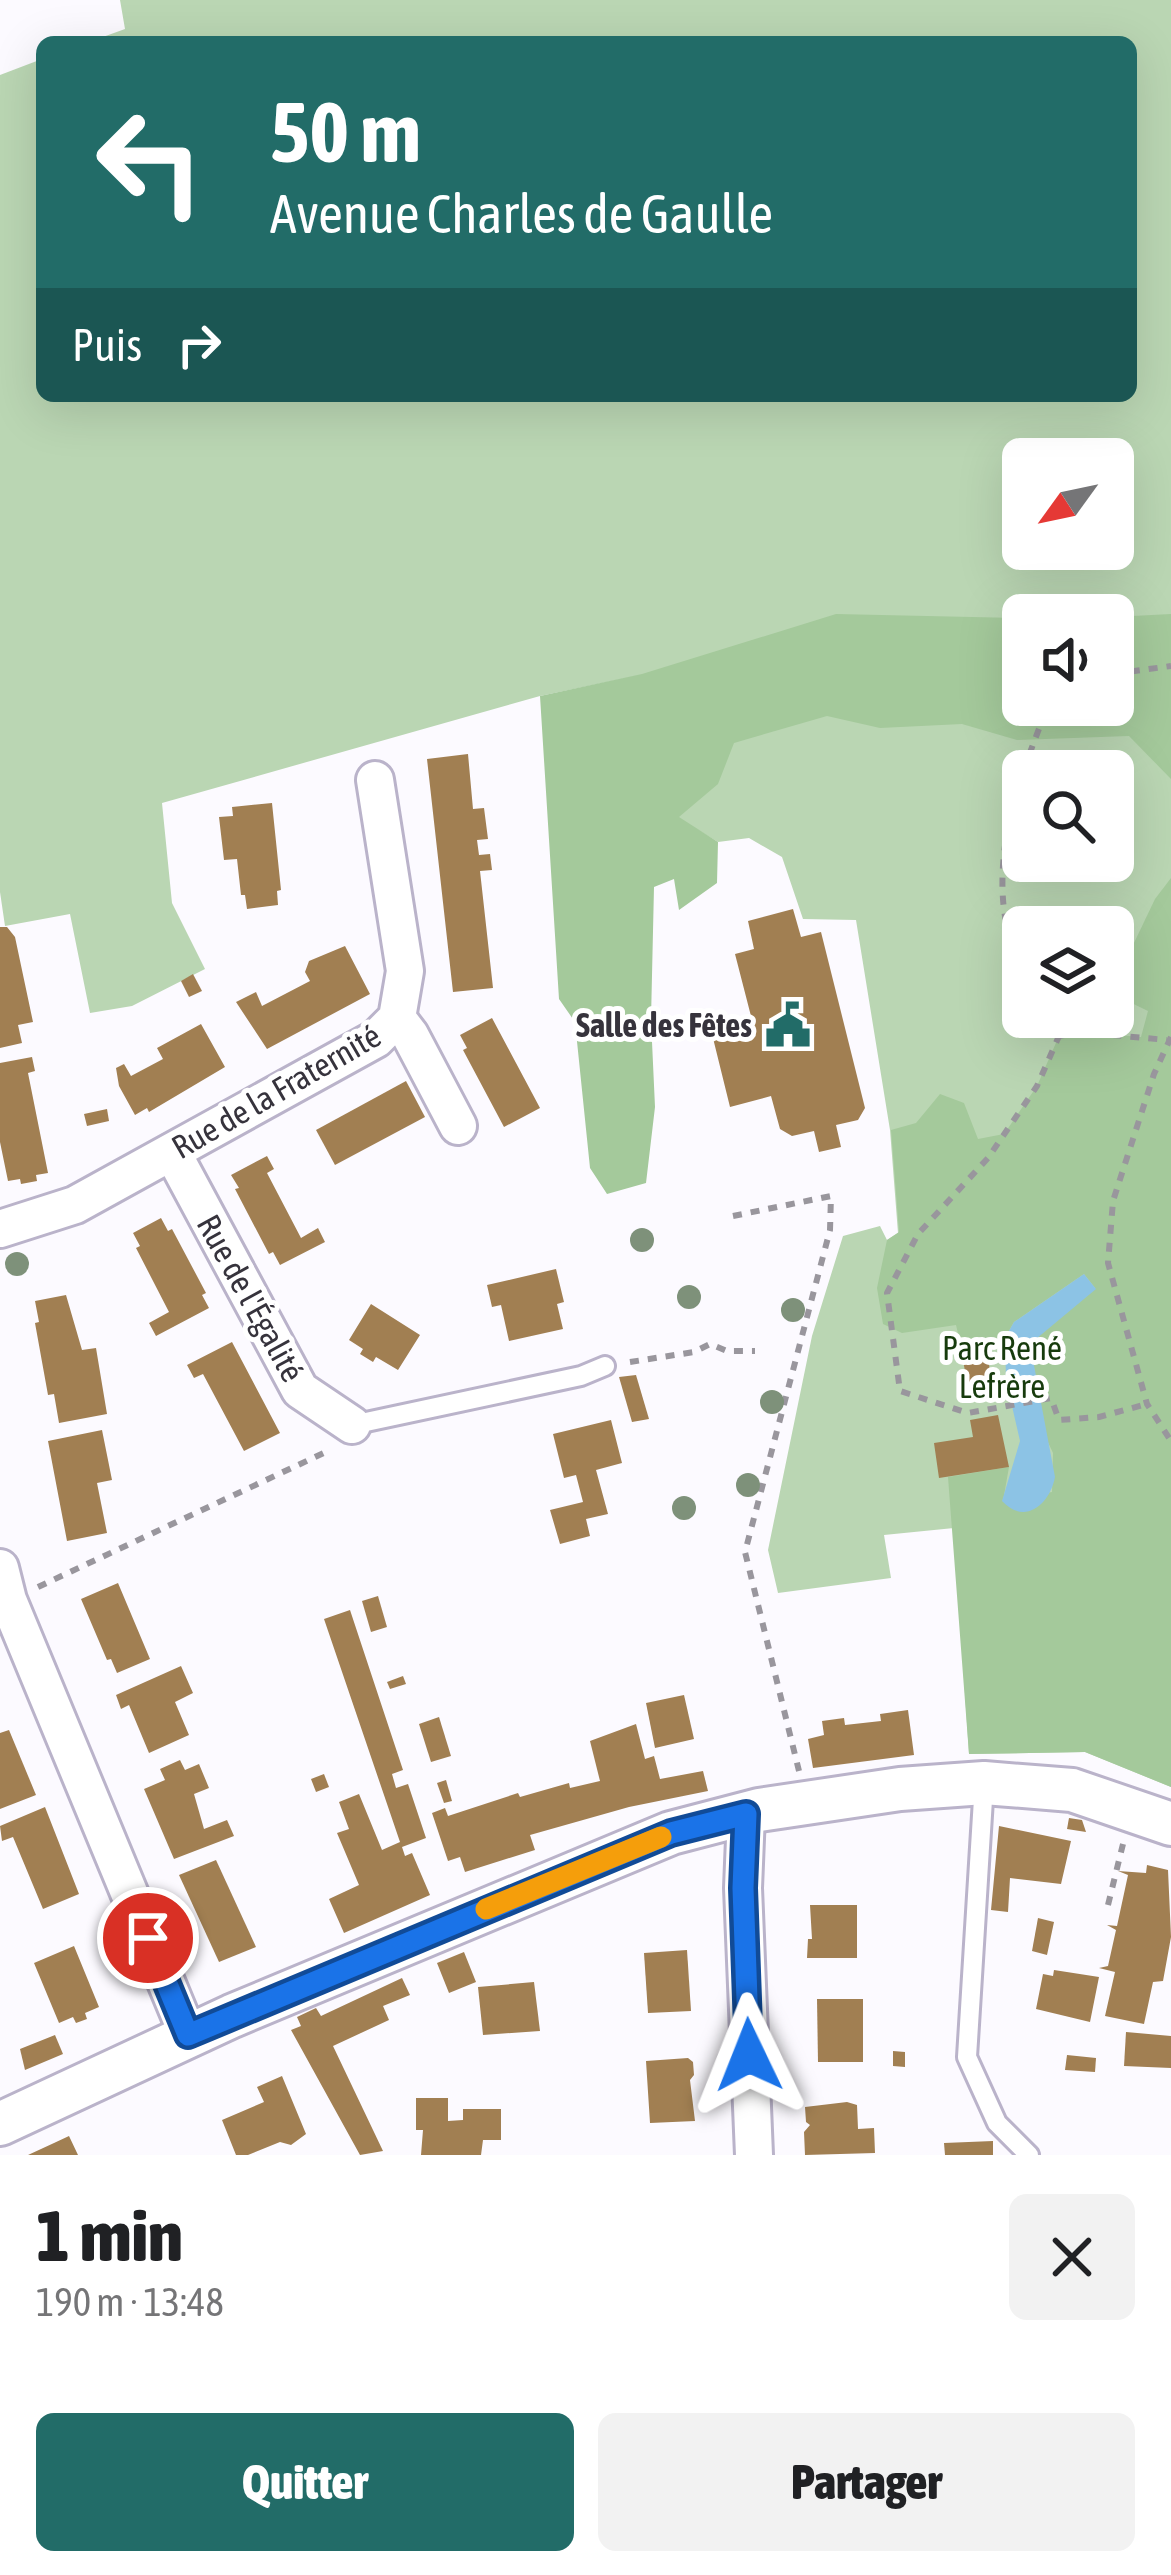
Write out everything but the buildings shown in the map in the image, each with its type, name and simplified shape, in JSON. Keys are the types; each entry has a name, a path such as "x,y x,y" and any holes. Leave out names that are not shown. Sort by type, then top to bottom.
{"street":[{"name":"Rue de la Fraternité","path":"0,1229 75,1205 376,1039 397,1018 405,971 375,780"},
{"path":"397,1018 458,1126"},
{"name":"Rue de l'Égalité","path":"172,1152 300,1390 352,1425"},
{"path":"4,1584 188,2035"},
{"path":"0,2124 188,2035 671,1833 806,1804 900,1789 984,1783 1072,1790 1171,1824"},
{"path":"746,1814 743,1888 754,2155"}],"lane":[{"path":"352,1425 581,1376 604,1366"},
{"path":"984,1783 967,2057 997,2123 1029,2155"}],"path":[{"path":"1134,671 1171,666"},
{"path":"1134,1036 1169,1038 1113,1202 1108,1263 1148,1404 1171,1441"},
{"path":"1058,1038 1037,1086 988,1158 918,1234 886,1293 901,1391 968,1413 1051,1398 1059,1420 1099,1417 1148,1404"},
{"path":"733,1216 831,1196 830,1230 745,1552 806,1804"},
{"path":"604,1366 694,1352 710,1345 727,1351 754,1351"},
{"path":"4,1584 320,1457 352,1425"},
{"path":"1108,1905 1130,1808"}],"green space":[{"name":"Parc René Lefrère","path":"120,0 1171,0 1171,1787 1085,1752 969,1754 954,1528 884,1535 891,1578 778,1593 768,1550 812,1336 843,1236 880,1226 887,1240 898,1233 890,1130 856,920 803,919 782,857 749,838 718,842 678,818 641,675 540,696 162,803 172,903 205,969 132,1006 90,1013 70,914 5,926 0,892 0,75 36,61 36,402 1137,402 1137,36 106,36 125,29"},
{"path":"836,614 1002,618 1002,726 1134,726 1134,616 1171,614 1171,779 1129,736 1017,740 962,724 880,728 827,716 734,743 718,784 679,817 718,842 717,883 679,910 674,879 654,887 651,1020 655,1107 646,1183 607,1194 590,1168 575,1022 559,999 540,696 642,674"},
{"path":"1171,878 1171,1787 1085,1752 969,1754 948,1477 1009,1467 1003,1501 1052,1492 1053,1453 1045,1436 1030,1343 1095,1288 1084,1274 1014,1322 1005,1338 960,1342 956,1325 902,1333 883,1324 877,1288 887,1240 899,1232 891,1130 916,1123 940,1094 964,1103 978,1139 1004,1134 1037,1086 1058,1038 1141,1037 1148,1011 1134,1004 1134,943"}],"water":[{"path":"1084,1274 1096,1289 1030,1344 1055,1477 1042,1503 1019,1512 1002,1501 1020,1441 1006,1380 1005,1338 1014,1322"}],"slow traffic":[{"path":"486,1909 661,1837"}],"place":[{"name":"Salle des Fêtes","path":"788,1025"}],"route":[{"path":"148,1938 188,2035 671,1833 746,1814 743,1888 749,2055"}]}
